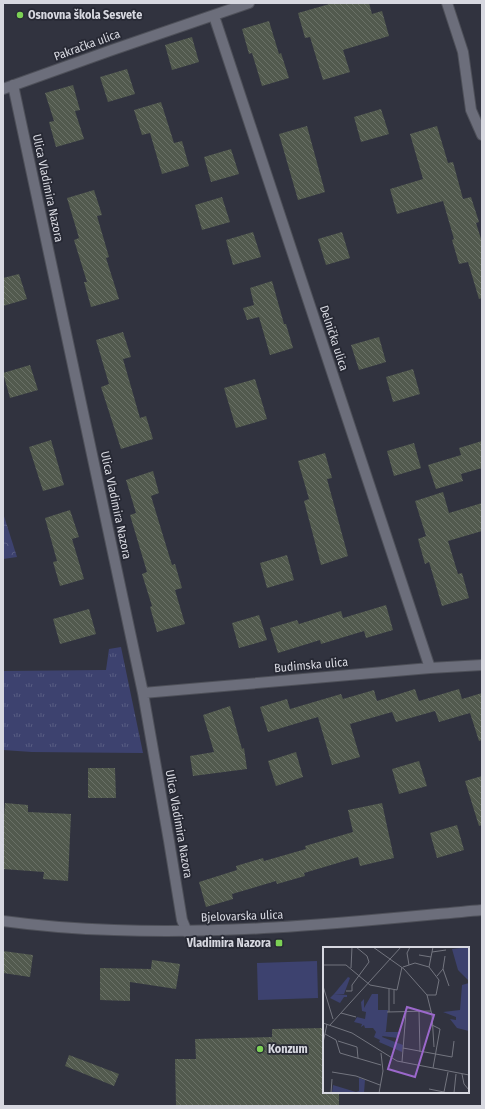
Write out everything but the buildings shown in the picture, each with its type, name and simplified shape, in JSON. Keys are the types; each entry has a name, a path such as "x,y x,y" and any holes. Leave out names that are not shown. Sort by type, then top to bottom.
{"street":[{"name":"Pakračka ulica","path":"3,89 249,3"},
{"path":"447,3 463,52 472,110 482,134"},
{"name":"Delnička ulica","path":"214,16 430,668"},
{"name":"Ulica Vladimira Nazora","path":"13,85 143,693 181,915 187,932"},
{"name":"Budimska ulica","path":"143,693 430,668 482,665"},
{"name":"Bjelovarska ulica","path":"3,921 98,929 187,932 300,927 482,910"}],"green space":[{"path":"3,513 17,557 3,559"},
{"path":"121,647 143,753 32,752 3,750 3,671 106,670 109,649"},
{"path":"317,961 318,998 258,1000 257,963"}],"place":[{"name":"Osnovna škola Sesvete","path":"20,15"},
{"name":"Vladimira Nazora","path":"279,943"},
{"name":"Konzum","path":"260,1049"}]}
